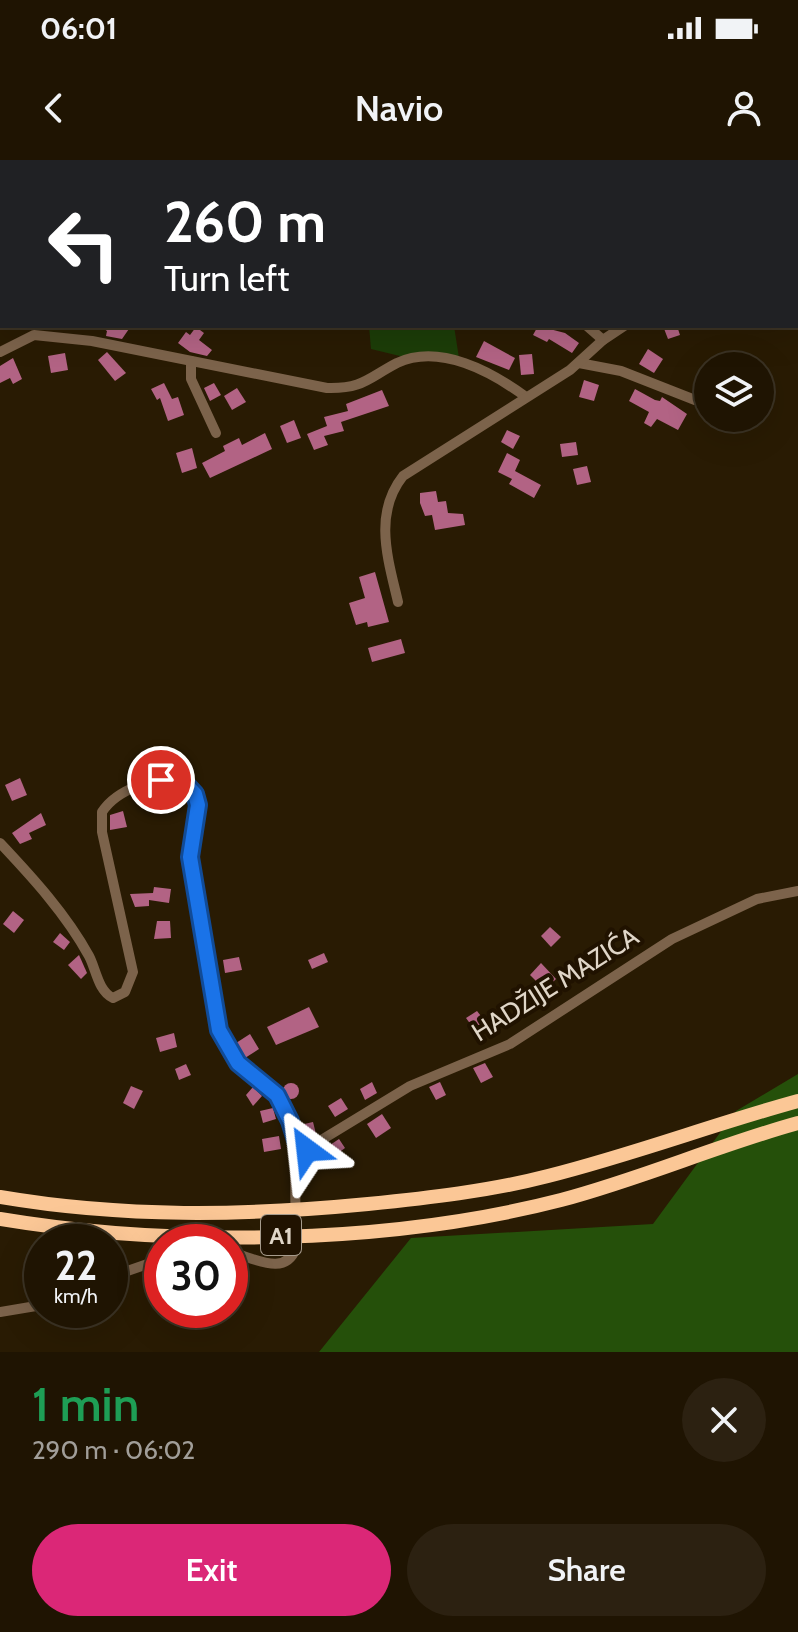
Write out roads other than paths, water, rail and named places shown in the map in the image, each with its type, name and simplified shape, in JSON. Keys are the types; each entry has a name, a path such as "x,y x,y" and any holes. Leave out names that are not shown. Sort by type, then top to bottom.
{"highway":[{"name":"A1","path":"0,1197 117,1212 249,1215 447,1195 547,1176 798,1101"},
{"name":"A1","path":"0,1219 127,1234 247,1238 384,1228 467,1218 561,1200 798,1123"}],"street":[{"path":"60,339 68,328"},
{"path":"589,328 603,340"},
{"path":"398,602 385,528 394,487 413,467 579,363 621,328"},
{"path":"0,352 36,330 60,339 106,343 315,386 348,388 370,381 405,361 449,359 473,365 526,397"},
{"path":"191,361 191,379 216,433"},
{"path":"579,363 621,371 694,400"},
{"path":"0,843 59,912 90,958 105,992 113,998 130,985 133,972 102,832 102,812 112,799 135,788 175,779 189,785 198,805 190,857 219,1030 238,1063 277,1095 290,1121 300,1153 295,1173 296,1248 293,1257 284,1265 272,1266 248,1258"},
{"name":"HADŽIJE MAZIĆA","path":"300,1153 410,1086 510,1044 672,939 757,899 798,891"},
{"path":"0,1312 24,1308"}]}
